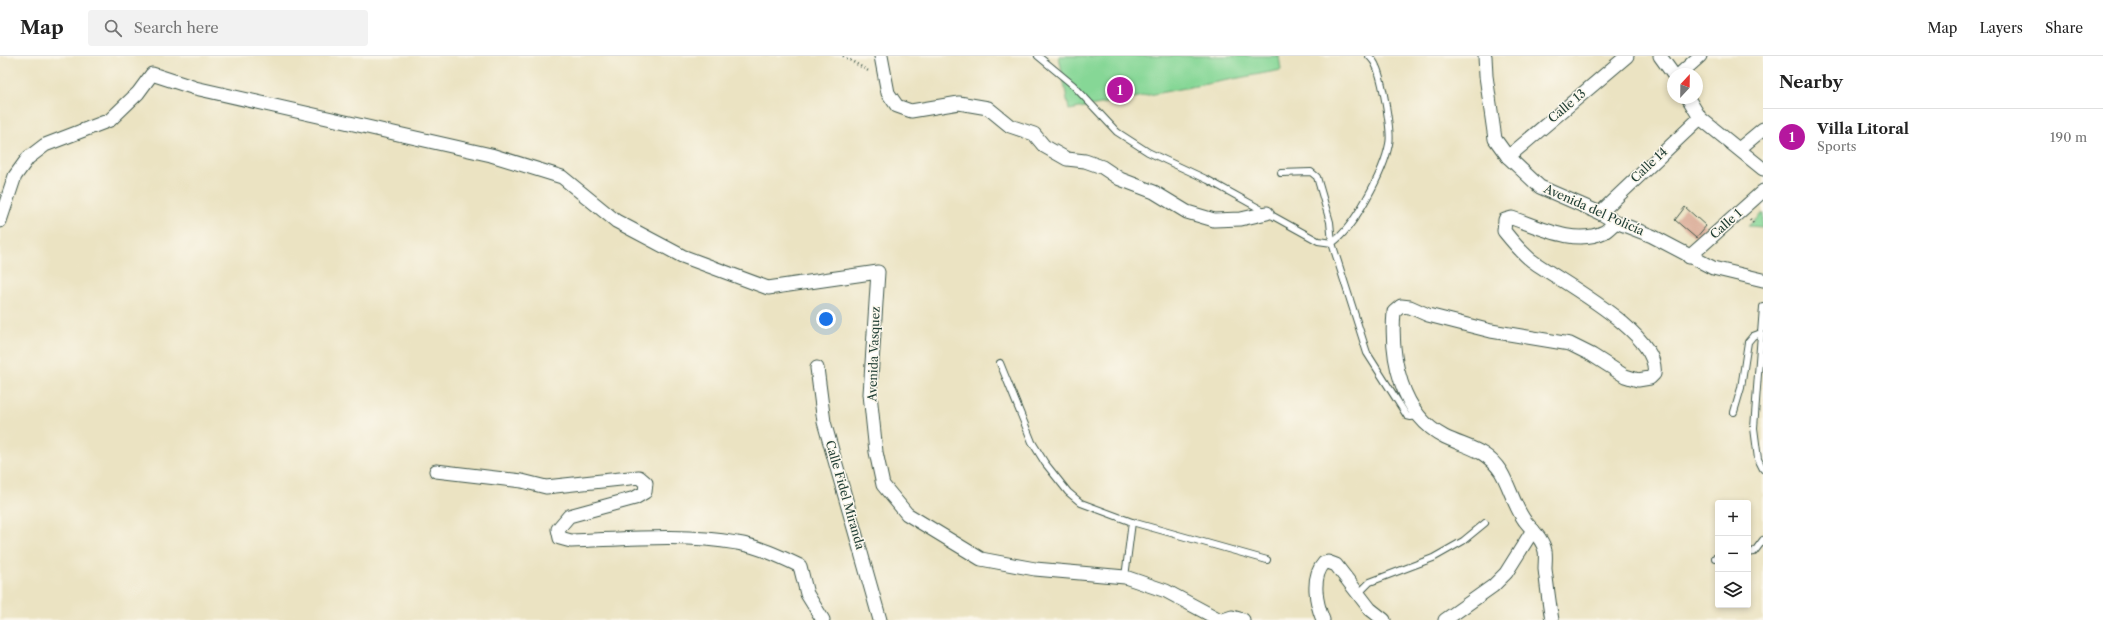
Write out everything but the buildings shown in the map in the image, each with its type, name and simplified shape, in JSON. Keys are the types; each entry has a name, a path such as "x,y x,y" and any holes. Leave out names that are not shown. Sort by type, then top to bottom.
{"street":[{"path":"881,56 888,93 897,106 911,111 959,103 988,108 1010,126 1034,134 1044,146 1067,159 1085,160 1102,167 1120,179 1154,192 1187,212 1214,220 1241,219 1267,213"},
{"name":"Avenida del Policía","path":"1485,56 1486,76 1495,140 1508,157 1540,187 1600,213 1616,222 1652,236 1689,257 1713,268 1763,280"},
{"name":"Calle 13","path":"1508,157 1627,56"},
{"path":"1660,56 1669,68"},
{"path":"1687,68 1700,56"},
{"name":"Avenida Vasquez","path":"0,221 15,176 28,158 46,144 110,120 138,93 152,74 195,88 491,156 562,177 616,221 675,253 768,288 878,272 870,394 876,452 883,485 907,514 981,559 1035,569 1125,577 1166,591 1221,620"},
{"path":"1692,104 1700,118 1763,169"},
{"name":"Calle 14","path":"1600,213 1700,118"},
{"path":"1739,149 1763,129"},
{"name":"Calle 1","path":"1689,257 1763,190"},
{"path":"1552,620 1545,566 1545,550 1533,530 1524,520 1500,471 1483,452 1444,436 1418,416 1402,387 1395,357 1392,330 1394,312 1401,306 1410,306 1428,314 1491,331 1570,344 1592,355 1625,376 1638,380 1650,378 1654,374 1653,361 1648,350 1606,309 1531,260 1504,231 1503,227 1505,220 1512,218 1565,235 1581,237 1604,232 1616,222"},
{"name":"Calle Fidel Miranda","path":"817,368 824,422 880,620"},
{"path":"436,471 522,481 546,487 639,477 646,483 645,492 635,498 569,516 558,529 560,538 571,541 671,538 737,543 745,545 767,552 800,566 807,594 823,620"},
{"path":"1445,620 1494,586 1506,573 1533,530"},
{"path":"1323,620 1316,582 1319,568 1324,562 1336,565 1370,609 1384,620"},
{"path":"1221,620 1232,617 1243,620"}],"lane":[{"path":"1038,56 1073,85 1117,132 1148,152 1208,180 1318,241 1332,243 1343,236 1378,178 1390,143 1384,94 1377,67 1370,56"},
{"path":"1282,173 1311,172 1317,177 1330,222 1332,243 1368,353 1407,416 1411,418 1418,416"},
{"path":"1763,307 1754,428 1758,459 1763,469"},
{"path":"1734,412 1741,388 1748,342 1753,336 1761,333"},
{"path":"1000,363 1032,442 1045,463 1068,492 1081,503 1132,522 1267,560"},
{"path":"1125,577 1132,522"},
{"path":"1358,594 1370,582 1432,558 1457,545 1485,523"},
{"path":"1751,552 1754,552 1763,540"}],"path":[{"path":"844,56 886,83"}],"green space":[{"path":"1059,56 1279,56 1281,70 1069,110"},
{"path":"1763,213 1763,227 1748,226"}],"place":[{"name":"Villa Litoral","path":"1120,90"}]}
